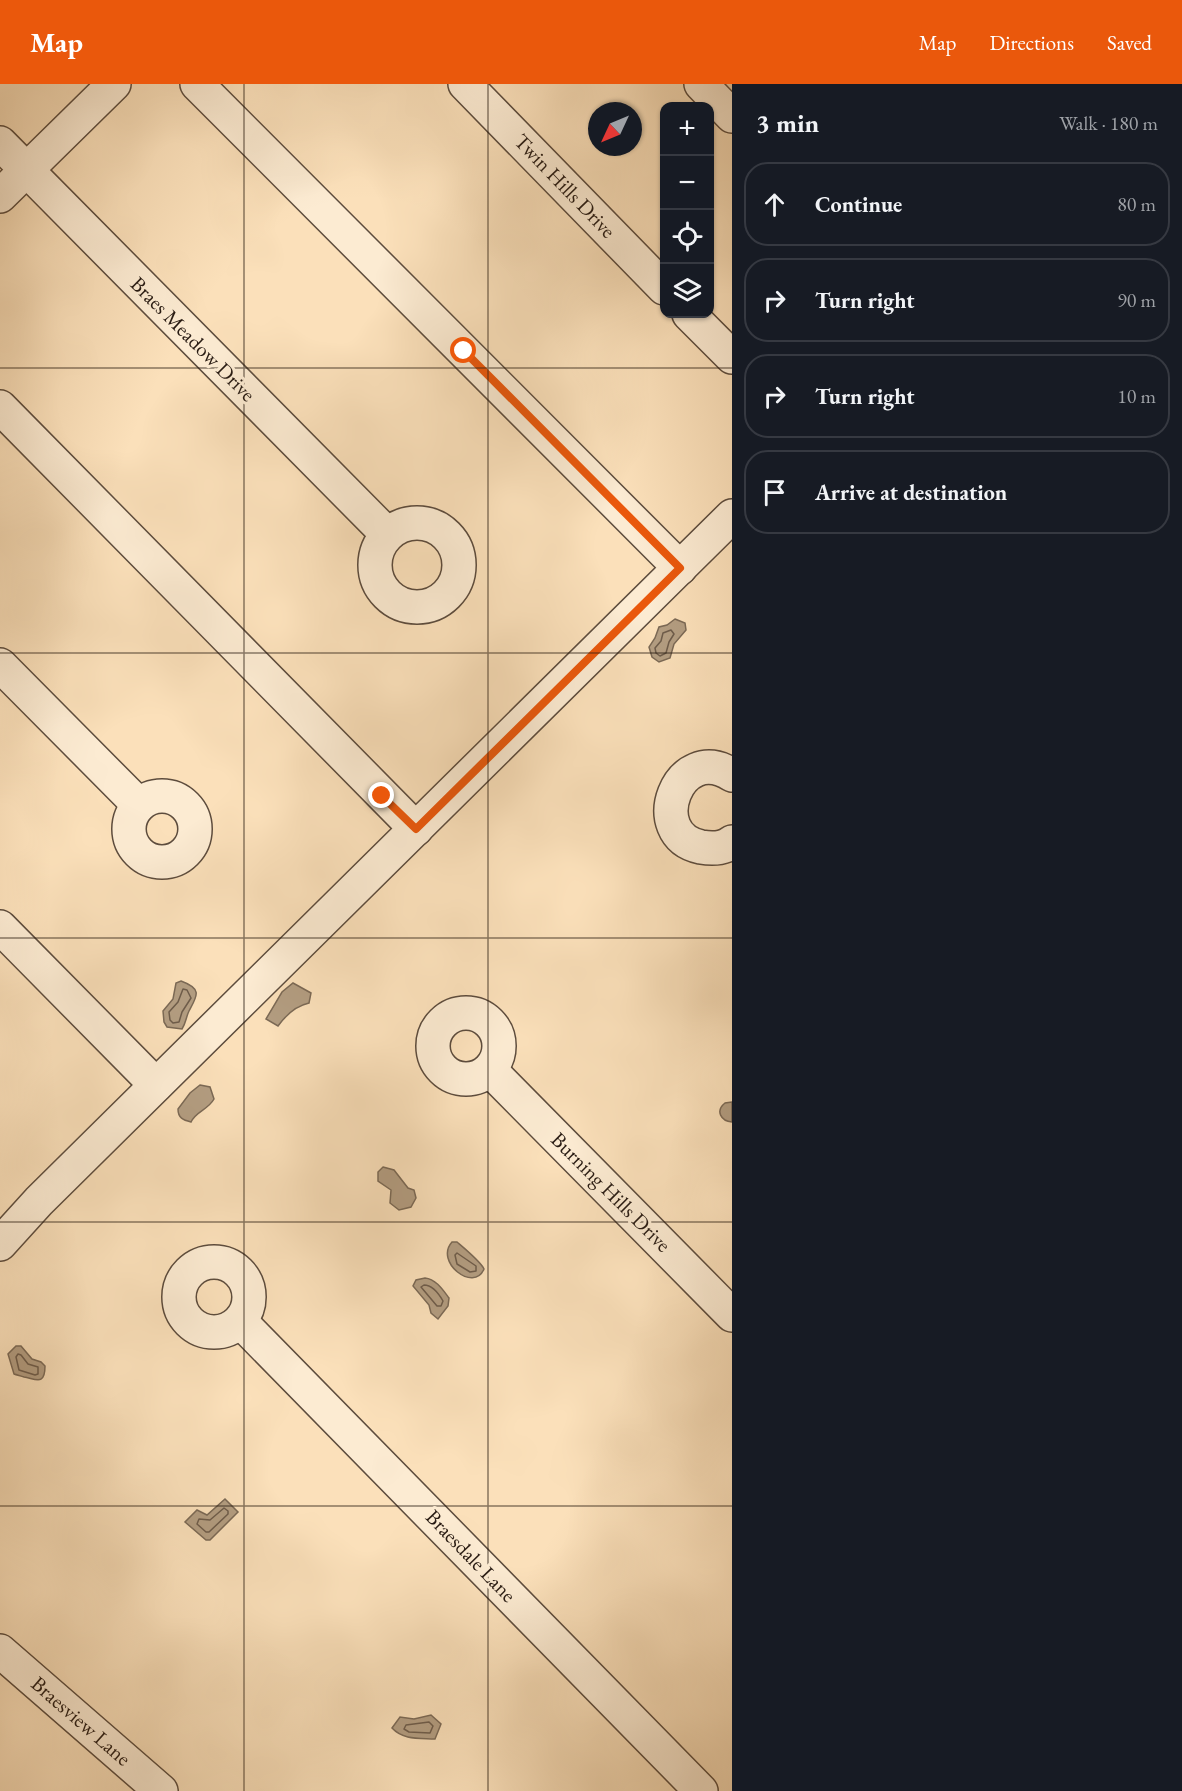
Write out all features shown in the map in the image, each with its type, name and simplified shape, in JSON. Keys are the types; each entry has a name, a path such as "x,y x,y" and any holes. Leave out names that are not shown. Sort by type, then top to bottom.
{"street":[{"path":"0,196 114,84"},
{"path":"197,84 680,568"},
{"name":"Twin Hills Drive","path":"465,84 660,284"},
{"path":"700,84 732,116"},
{"name":"Braes Meadow Drive","path":"0,143 387,534"},
{"path":"693,318 732,357"},
{"path":"0,407 416,829"},
{"path":"0,1244 39,1201 732,516"},
{"path":"0,665 139,805"},
{"path":"732,775 726,770 710,768 694,771 681,780 673,793 670,809 674,824 682,837 696,846 711,849 732,842"},
{"path":"0,927 156,1085"},
{"name":"Burning Hills Drive","path":"490,1070 732,1315"},
{"name":"Braesdale Lane","path":"240,1321 701,1791"},
{"name":"Braesview Lane","path":"0,1651 161,1791"}],"water":[{"path":"675,619 685,623 686,630 674,644 670,658 659,662 652,657 649,647 659,627"},
{"path":"181,981 193,987 196,997 182,1029 167,1027 163,1011 173,999 176,983"},
{"path":"293,983 311,993 309,1003 291,1011 278,1026 266,1019 282,992"},
{"path":"200,1085 210,1087 214,1099 191,1122 181,1118 178,1109 190,1093"},
{"path":"732,1102 732,1122 722,1118 720,1109 725,1103"},
{"path":"383,1167 394,1170 408,1188 414,1190 416,1198 411,1207 399,1210 390,1203 391,1190 378,1181 378,1172"},
{"path":"452,1242 457,1242 482,1266 484,1269 479,1276 472,1278 465,1276 452,1266 448,1258 448,1250"},
{"path":"425,1278 442,1288 449,1298 448,1306 438,1319 431,1313 429,1305 413,1286 416,1280"},
{"path":"16,1346 21,1346 32,1359 45,1366 42,1379 36,1380 14,1374 8,1354"},
{"path":"225,1499 238,1512 210,1540 206,1540 185,1522 197,1510 207,1515"},
{"path":"431,1715 441,1724 435,1739 401,1735 392,1728 400,1717 414,1719"}],"route":[{"path":"382,796 416,829 680,568 464,351"}]}
